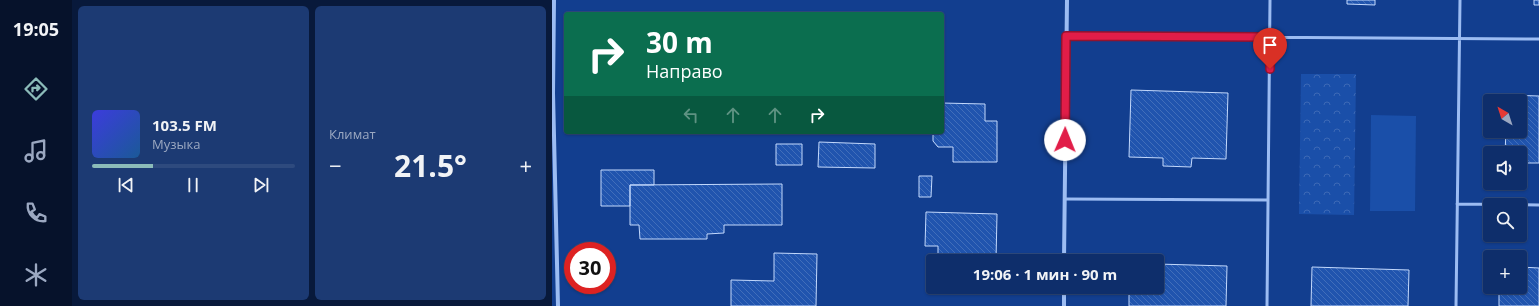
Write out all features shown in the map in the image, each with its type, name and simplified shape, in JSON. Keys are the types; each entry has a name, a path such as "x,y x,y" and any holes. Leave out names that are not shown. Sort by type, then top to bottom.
{"street":[{"path":"554,0 553,93 558,306"},
{"path":"1064,254 1067,0"},
{"path":"1064,294 1064,306"}],"lane":[{"path":"1267,306 1270,0"},
{"path":"1456,306 1460,0"},
{"path":"1066,36 1539,39"},
{"path":"1065,198 1268,200"},
{"path":"1457,204 1539,205"}],"green space":[{"path":"1301,74 1356,74 1354,215 1299,214"},
{"path":"1371,115 1416,116 1415,211 1370,211"}],"building":[{"path":"1347,0 1375,0 1375,5 1347,4"},
{"path":"1534,0 1539,0 1539,5 1534,5"},
{"path":"1131,90 1228,93 1226,159 1192,158 1191,167 1163,166 1163,158 1129,157"},
{"path":"1527,96 1539,96 1539,163 1527,163 1527,146 1505,146 1506,138 1527,138"},
{"path":"944,103 985,104 985,121 997,121 997,162 953,162 953,147 938,147 933,141 933,134 944,134"},
{"path":"819,142 875,144 875,168 818,167"},
{"path":"776,144 802,144 802,165 776,165"},
{"path":"601,170 654,170 654,185 630,185 630,206 601,206"},
{"path":"919,176 932,176 931,197 919,197"},
{"path":"782,184 782,225 724,225 724,233 707,234 707,239 640,239 639,225 630,225 630,185"},
{"path":"926,212 997,214 996,254 938,254 938,246 925,246"},
{"path":"774,253 817,254 816,306 731,306 731,280 774,281"},
{"path":"1164,264 1227,266 1226,306 1129,306 1129,294 1164,294"},
{"path":"1312,267 1409,270 1408,306 1311,306"},
{"path":"1527,267 1539,268 1539,306 1499,306 1499,294 1527,294"}],"route":[{"path":"1065,140 1066,36 1270,37 1270,69"}]}
